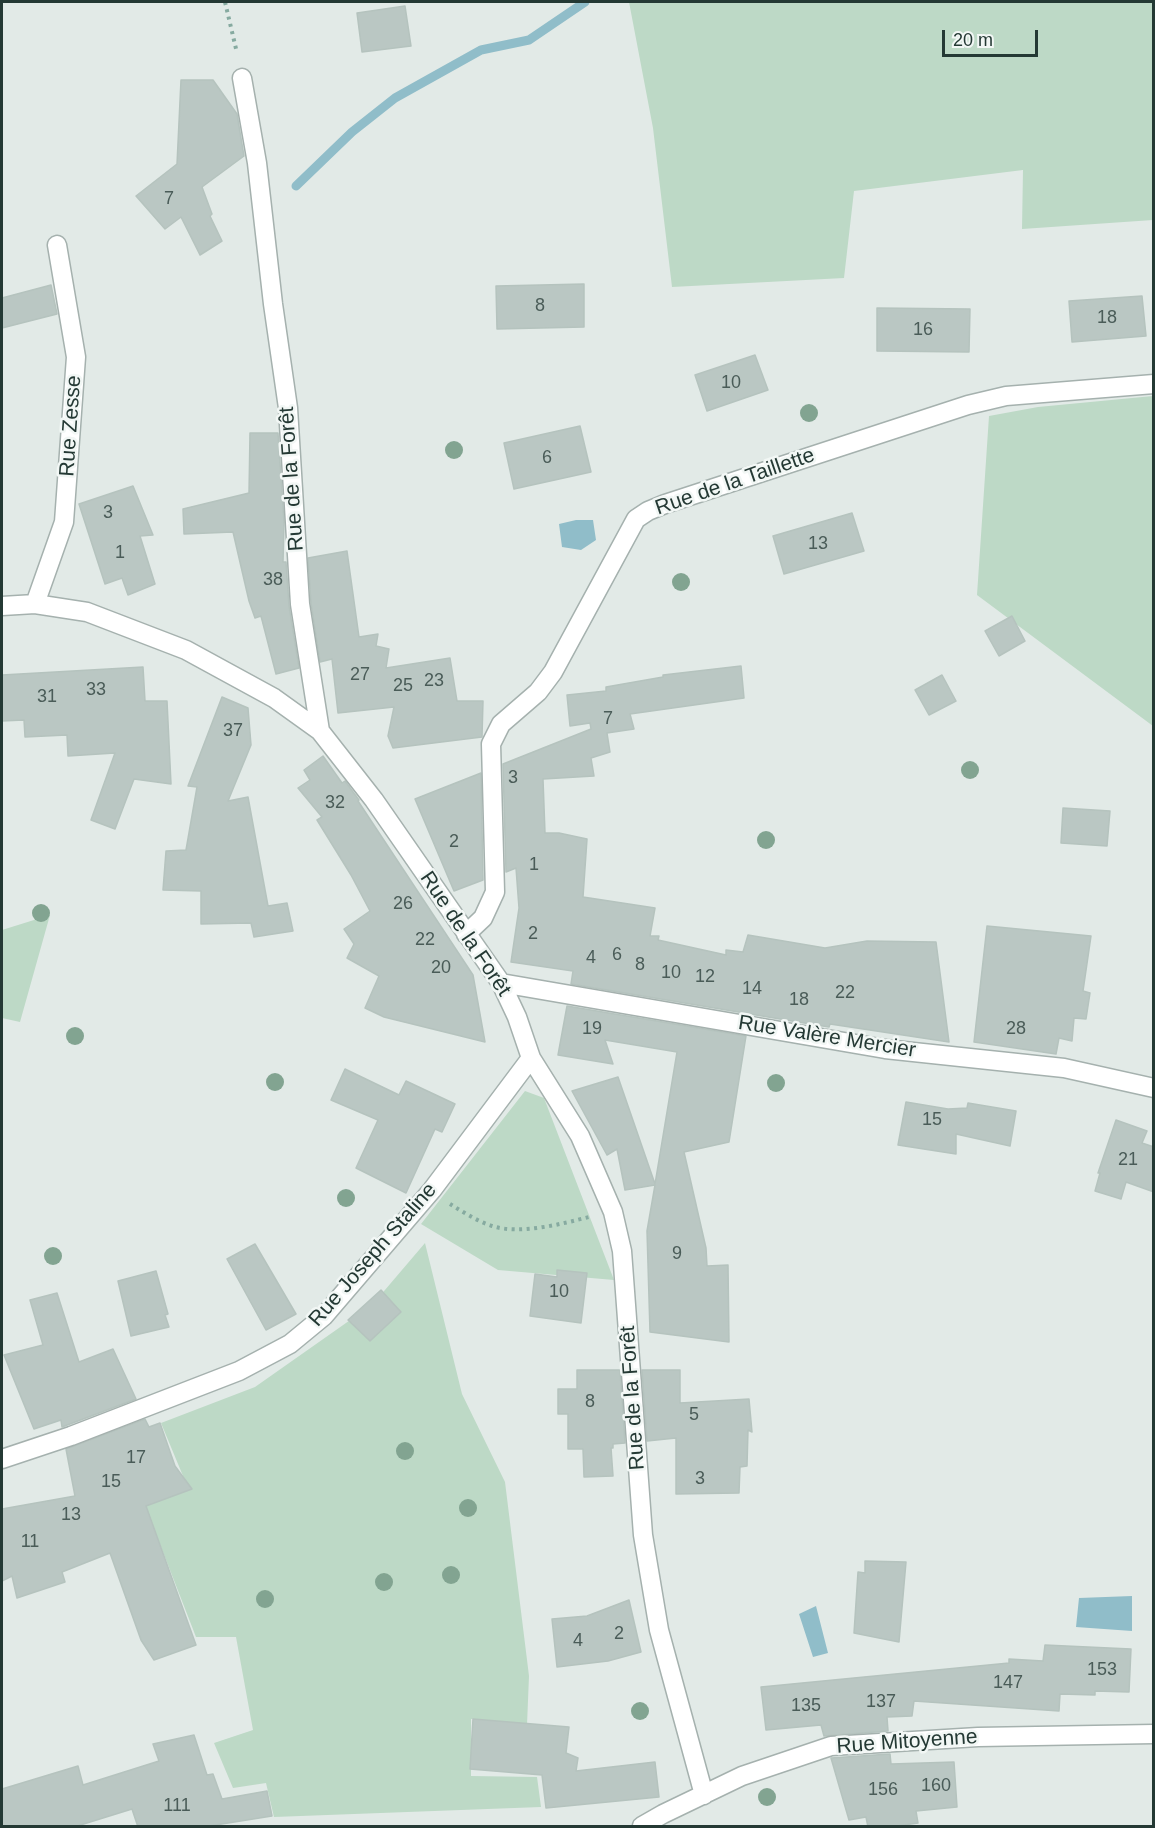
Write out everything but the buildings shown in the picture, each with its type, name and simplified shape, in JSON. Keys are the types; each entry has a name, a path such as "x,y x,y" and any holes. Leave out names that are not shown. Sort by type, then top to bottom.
{"street":[{"name":"Rue de la Forêt","path":"242,78 257,164 288,408 300,604 320,731 374,800 501,983 517,1017 531,1058 580,1136 613,1212 622,1251 643,1535 659,1630 704,1795"},
{"name":"Rue Zesse","path":"35,604 64,522 76,357 57,245"},
{"name":"Rue de la Taillette","path":"466,934 483,918 495,892 491,744 501,724 538,692 553,672 636,519 665,504 968,405 1006,396 1154,384"},
{"path":"2,606 35,604 87,612 186,650 274,698 320,731"},
{"name":"Rue Valère Mercier","path":"501,983 885,1049 1064,1068 1154,1088"},
{"name":"Rue Joseph Staline","path":"2,1459 71,1436 239,1371 290,1344 324,1316 432,1190 531,1058"},
{"name":"Rue Mitoyenne","path":"642,1827 664,1820 704,1795 742,1776 831,1746 978,1737 1154,1734"}],"path":[{"path":"225,2 242,78"},
{"path":"444,1201 493,1226 520,1229 547,1227 592,1216"}],"green space":[{"path":"629,2 1153,2 1153,220 1022,229 1023,170 854,191 844,278 672,287 653,128"},
{"path":"1153,396 1153,726 977,595 989,416 1038,407"},
{"path":"50,915 20,1022 2,1018 2,930"},
{"path":"525,1091 544,1098 614,1280 498,1270 421,1224"},
{"path":"425,1243 462,1394 505,1482 529,1676 527,1725 471,1719 471,1776 537,1777 541,1807 274,1817 266,1783 233,1788 214,1743 253,1730 236,1637 196,1637 149,1516 143,1507 188,1488 161,1423 255,1387 373,1304"}],"water":[{"path":"576,520 593,520 596,540 581,550 562,547 559,524"},
{"path":"1132,1596 1132,1631 1076,1627 1079,1598"},
{"path":"816,1606 828,1653 813,1657 799,1614"}],"waterway":[{"path":"296,186 352,132 395,98 481,50 529,40 585,2"}]}
